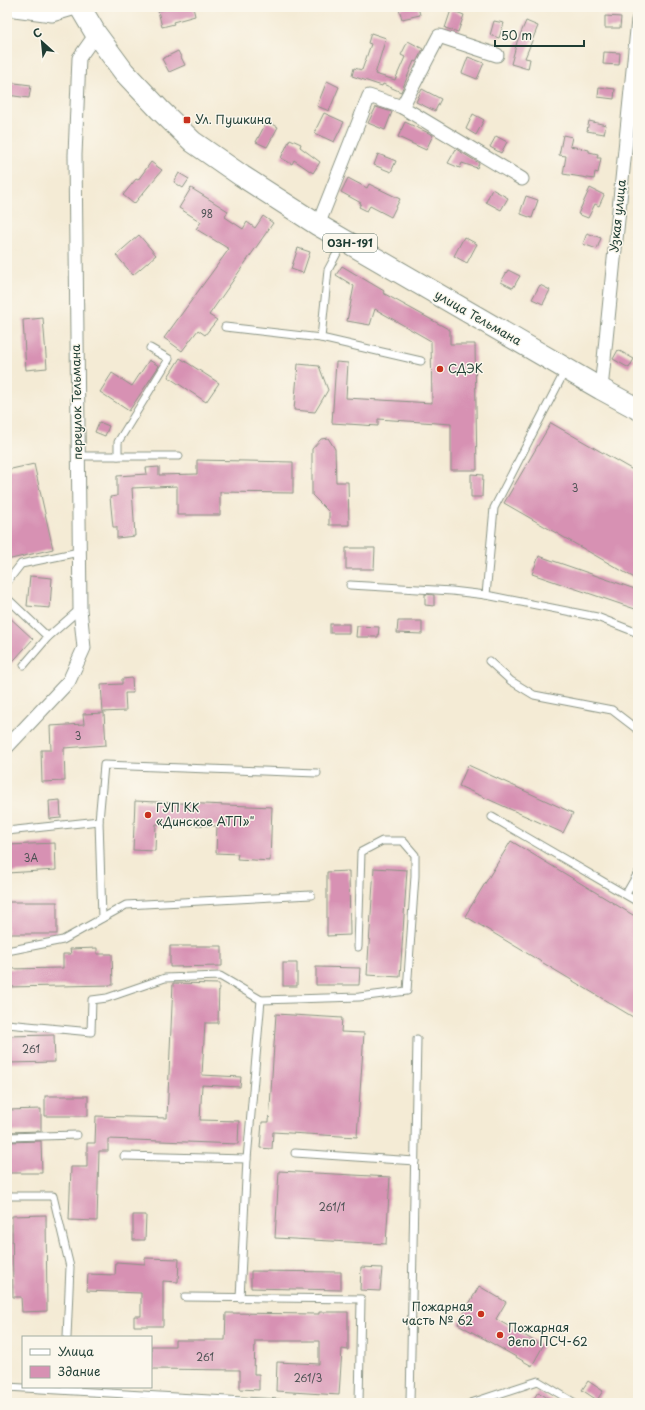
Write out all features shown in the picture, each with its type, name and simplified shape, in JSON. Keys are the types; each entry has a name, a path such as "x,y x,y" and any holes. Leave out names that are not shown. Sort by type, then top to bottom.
{"main road":[{"name":"улица Тельмана","path":"79,7 96,34 124,72 193,142 242,176 318,225 566,369 638,409"}],"street":[{"path":"7,9 54,11 79,7"},
{"name":"Узкая улица","path":"601,389 638,20"},
{"name":"переулок Тельмана","path":"7,747 69,681 84,648 80,609 75,147 79,58 96,34"},
{"path":"402,107 440,36 497,55"},
{"path":"318,225 369,96 402,107 522,179"}],"lane":[{"path":"321,338 328,270 344,240"},
{"path":"225,327 321,338 421,361"},
{"path":"118,456 118,442 169,359 150,348"},
{"path":"486,595 494,508 566,369"},
{"path":"78,456 180,456"},
{"path":"7,582 21,564 79,552"},
{"path":"350,585 452,591 486,595 597,618 638,633"},
{"path":"7,598 48,638"},
{"path":"24,665 48,638 80,609"},
{"path":"489,661 511,681 534,695 612,710 638,730"},
{"path":"102,918 99,821 104,765 316,773"},
{"path":"492,817 638,902"},
{"path":"7,832 99,821"},
{"path":"7,1024 91,1032 92,1000 107,998 165,978 220,976 261,1000 359,997 407,991 415,876 415,855 403,841 382,841 361,852 358,947"},
{"path":"626,894 638,874"},
{"path":"7,951 63,940 126,905 311,895"},
{"path":"240,1298 247,1159 261,1000"},
{"path":"410,1403 417,1039"},
{"path":"7,1137 77,1135"},
{"path":"295,1153 415,1161"},
{"path":"124,1156 247,1159"},
{"path":"7,1196 53,1196 70,1267 68,1336"},
{"path":"185,1297 361,1299 359,1403"},
{"path":"471,1403 538,1381 575,1403"},
{"path":"7,1387 22,1388"},
{"path":"36,1388 279,1403"}],"building":[{"path":"174,7 193,7 195,16 173,22 174,24 162,27 158,11"},
{"path":"418,7 420,15 402,19 399,9"},
{"path":"451,10 464,15 458,32 445,28"},
{"path":"605,16 621,17 620,28 605,28"},
{"path":"494,21 504,23 499,38 490,35"},
{"path":"526,21 538,26 525,58 530,59 528,69 511,64 517,42"},
{"path":"371,33 386,38 375,74 395,80 405,57 401,55 408,41 423,49 416,62 414,61 401,92 383,84 382,86 352,76 354,68 362,70 371,44 368,43"},
{"path":"178,51 185,65 169,72 162,59"},
{"path":"604,52 620,53 619,65 603,64"},
{"path":"468,57 484,63 477,79 462,73"},
{"path":"327,81 339,87 329,111 317,106"},
{"path":"7,82 31,85 29,98 7,95"},
{"path":"599,87 615,89 614,99 598,97"},
{"path":"422,89 441,99 435,111 416,102"},
{"path":"376,107 392,112 385,130 368,123"},
{"path":"324,113 344,122 334,142 314,133"},
{"path":"473,114 484,120 476,135 466,129"},
{"path":"267,121 278,127 267,147 256,142"},
{"path":"589,121 606,125 604,134 587,131"},
{"path":"405,122 433,135 426,150 398,137"},
{"path":"563,135 572,137 570,146 589,150 589,152 598,154 597,158 601,158 598,173 595,172 594,179 563,174 566,156 559,155"},
{"path":"496,136 507,142 501,153 490,147"},
{"path":"290,139 301,144 300,147 320,162 313,173 294,160 292,164 281,158"},
{"path":"456,149 479,163 477,168 462,163 460,168 448,163"},
{"path":"378,154 396,161 391,172 374,165"},
{"path":"151,162 162,170 134,204 123,195 136,179 138,180"},
{"path":"179,173 189,179 183,188 174,182"},
{"path":"348,178 367,188 369,184 400,199 391,217 370,206 367,211 359,207 361,203 341,192"},
{"path":"191,188 228,211 225,217 243,229 247,222 255,228 263,216 273,223 209,315 217,320 205,335 198,330 182,351 164,338 229,249 196,229 201,222 179,208"},
{"path":"590,188 604,195 599,206 595,204 588,218 578,214"},
{"path":"492,189 508,198 501,210 486,202"},
{"path":"526,196 538,200 532,218 521,214"},
{"path":"587,233 601,238 597,249 583,244"},
{"path":"139,235 156,255 133,275 116,255"},
{"path":"464,237 477,244 467,263 454,256"},
{"path":"298,248 310,252 303,273 291,269"},
{"path":"342,266 384,291 383,293 450,330 450,344 475,344 477,470 451,470 451,424 378,419 378,426 332,423 336,362 348,363 346,398 432,403 431,341 375,309 370,325 347,321 354,286 336,275"},
{"path":"508,270 520,276 513,288 501,282"},
{"path":"540,285 550,290 543,304 532,299"},
{"path":"43,318 47,368 26,370 23,320"},
{"path":"618,350 634,359 629,368 613,359"},
{"path":"180,358 219,383 206,402 168,377"},
{"path":"149,360 159,366 129,411 100,392 112,373 132,386"},
{"path":"298,364 319,366 328,390 315,412 294,410"},
{"path":"99,422 109,426 105,436 95,432"},
{"path":"551,423 638,473 638,580 504,503"},
{"path":"328,438 335,449 336,482 348,482 349,525 329,525 329,512 312,495 312,449 321,439"},
{"path":"197,460 293,462 293,493 220,492 220,515 177,515 177,486 132,488 135,536 117,538 117,527 113,527 110,497 117,496 117,476 147,474 146,468 159,467 159,475 197,474"},
{"path":"34,464 53,549 7,560 7,470"},
{"path":"471,474 483,475 482,497 471,497"},
{"path":"346,548 375,548 374,569 346,569"},
{"path":"539,556 638,590 638,610 532,574"},
{"path":"30,576 52,578 50,608 27,606"},
{"path":"425,594 434,595 434,606 425,605"},
{"path":"7,615 33,639 7,668"},
{"path":"398,621 422,621 422,634 397,633"},
{"path":"330,624 349,624 349,633 330,633"},
{"path":"357,626 379,627 378,637 356,637"},
{"path":"132,678 133,693 125,693 126,711 103,712 101,685 122,684 122,679"},
{"path":"104,713 106,745 64,748 65,781 42,782 41,750 51,750 50,726 84,724 83,714"},
{"path":"468,765 573,813 563,833 459,786"},
{"path":"60,800 61,818 50,819 49,801"},
{"path":"135,801 272,807 270,861 237,859 238,854 216,853 217,826 156,824 155,851 133,850"},
{"path":"511,841 638,918 638,1020 465,916"},
{"path":"55,843 56,870 7,873 7,845"},
{"path":"374,868 407,870 400,977 367,975"},
{"path":"349,871 350,935 327,936 327,872"},
{"path":"7,902 57,902 57,934 7,934"},
{"path":"170,946 222,946 222,966 170,967"},
{"path":"97,948 97,954 112,954 113,985 7,987 7,969 63,968 63,954 71,954 70,949"},
{"path":"283,963 297,963 297,986 283,986"},
{"path":"316,967 360,968 359,985 316,985"},
{"path":"173,983 219,984 218,1023 205,1023 202,1075 241,1077 240,1087 202,1085 200,1120 239,1121 238,1144 108,1139 108,1151 99,1151 97,1221 69,1220 71,1167 87,1167 87,1143 95,1143 96,1116 167,1118"},
{"path":"276,1014 342,1018 341,1032 364,1033 357,1137 273,1132 272,1149 260,1148 262,1122 269,1122"},
{"path":"54,1035 55,1062 7,1063 7,1036"},
{"path":"45,1096 88,1096 88,1116 45,1116"},
{"path":"41,1109 41,1131 7,1132 7,1110"},
{"path":"41,1141 42,1173 7,1173 7,1142"},
{"path":"279,1171 390,1177 386,1244 275,1238"},
{"path":"46,1215 47,1311 22,1312 21,1297 13,1297 12,1216"},
{"path":"133,1215 146,1215 145,1240 133,1240"},
{"path":"145,1258 179,1259 178,1282 163,1281 163,1326 134,1326 134,1316 141,1316 141,1293 87,1291 88,1274 115,1275 116,1262 145,1264"},
{"path":"361,1267 382,1268 380,1291 360,1290"},
{"path":"251,1271 341,1272 341,1290 251,1288"},
{"name":"Пожарная депо ПСЧ-62","path":"479,1286 506,1302 496,1319 543,1346 532,1366 458,1324"},
{"path":"319,1312 348,1312 348,1350 342,1349 339,1395 276,1391 277,1362 319,1364 319,1341 255,1341 254,1374 259,1374 259,1390 240,1389 240,1370 152,1369 152,1346 175,1346 175,1340 225,1340 226,1313 319,1314"},
{"path":"588,1381 603,1391 597,1400 582,1390"},
{"path":"538,1392 556,1403 531,1403"}],"place":[{"name":"Ул. Пушкина","path":"187,120"},
{"name":"СДЭК","path":"440,369"},
{"name":"ГУП КК «Динское АТП»\"","path":"148,815"},
{"name":"Пожарная часть № 62","path":"481,1314"},
{"name":"Пожарная депо ПСЧ-62","path":"500,1335"}]}
